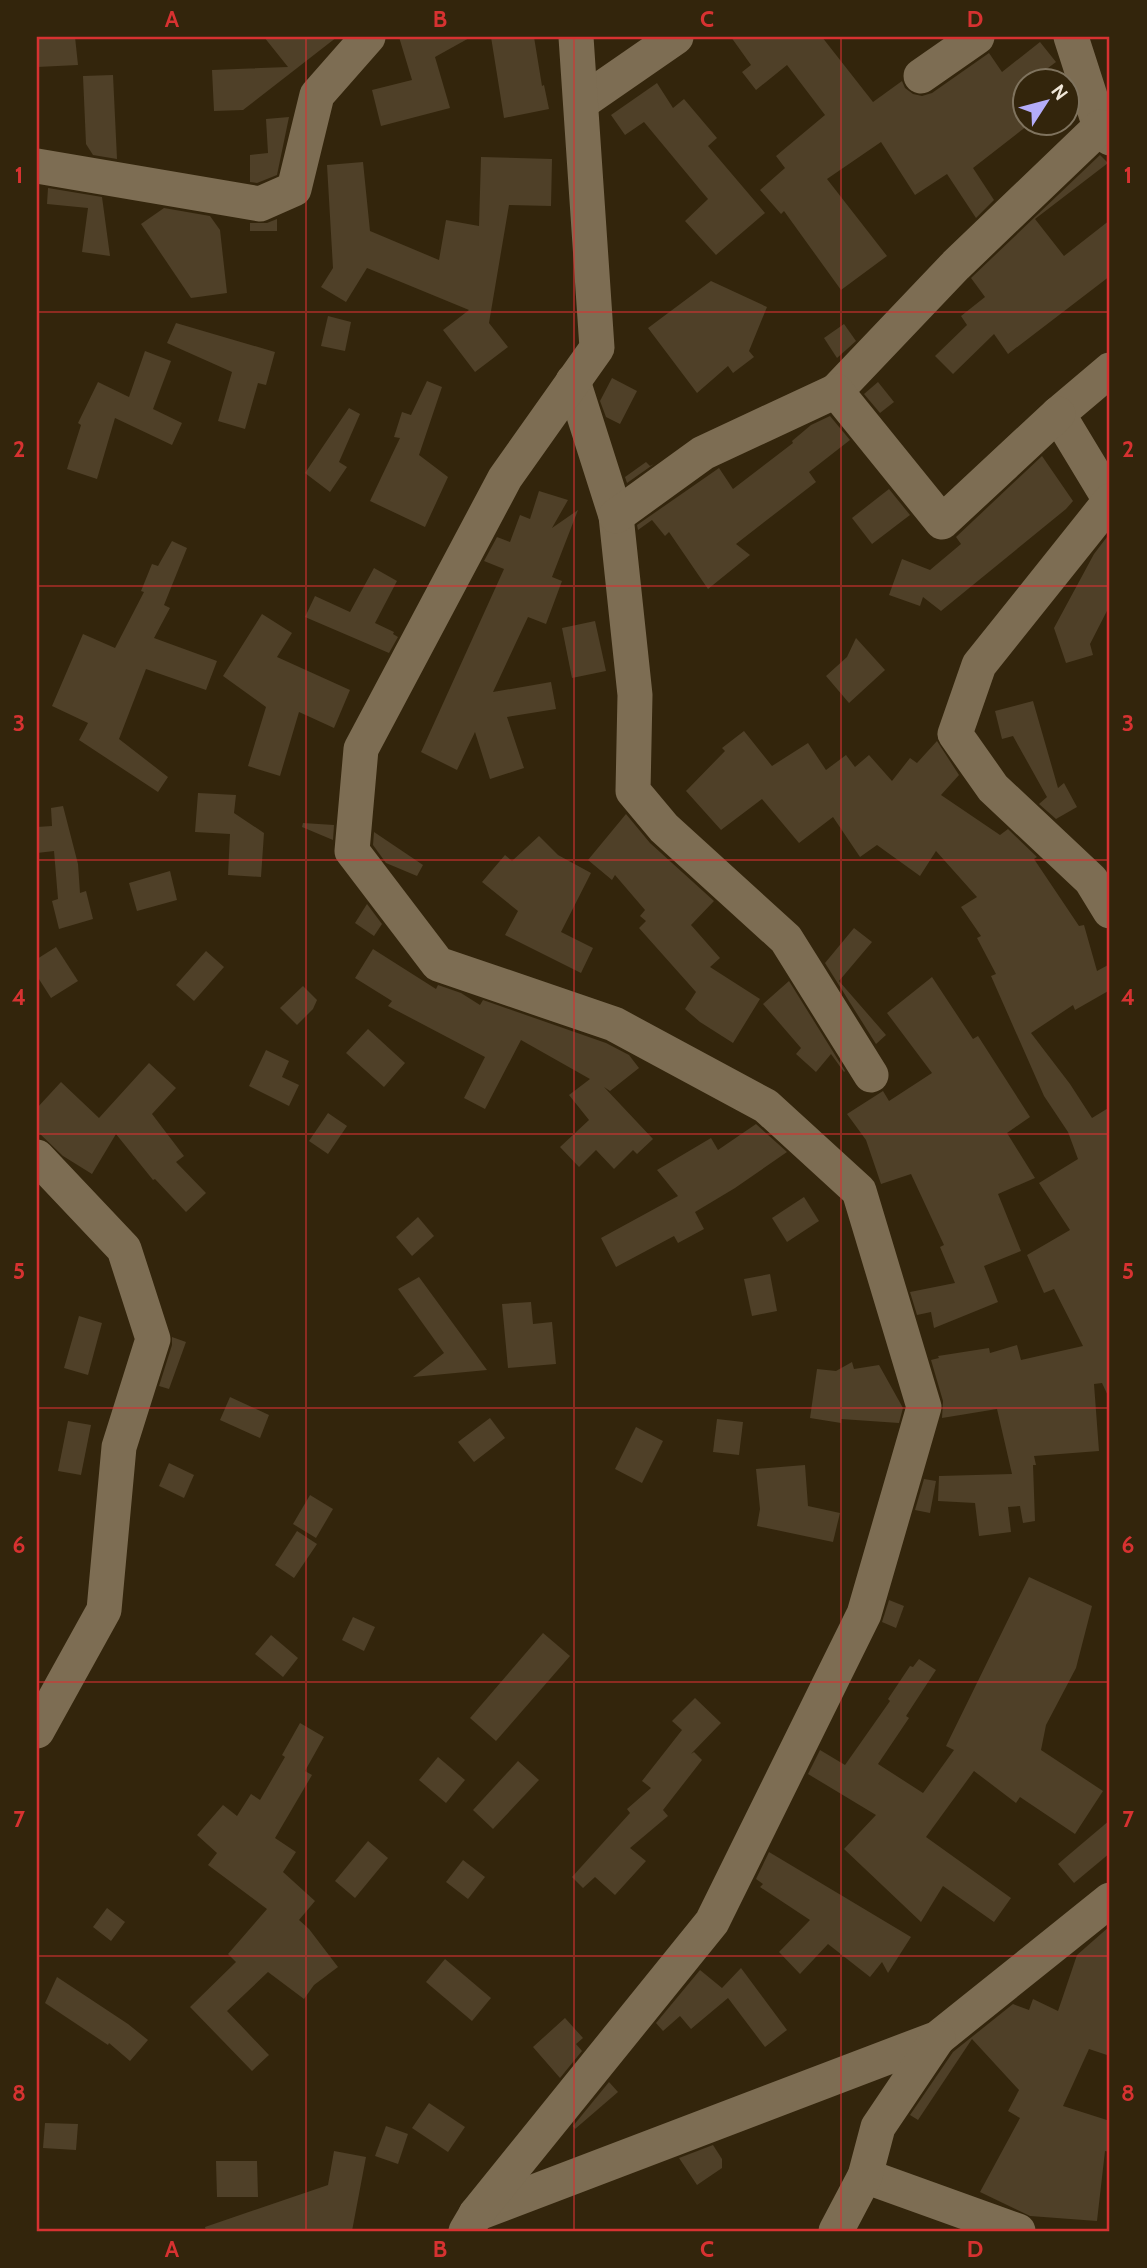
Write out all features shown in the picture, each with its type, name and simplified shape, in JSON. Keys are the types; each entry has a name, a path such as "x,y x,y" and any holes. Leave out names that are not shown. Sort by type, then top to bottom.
{"street":[{"path":"37,166 260,204 295,189 317,95 368,37"},
{"path":"471,2223 712,1922 864,1614 924,1407 859,1191 766,1106 626,1030 438,964 352,851 361,749 505,478 597,348 576,37"},
{"path":"582,102 676,37"},
{"path":"921,76 977,37"},
{"path":"616,516 703,453 836,391 956,265 1105,133 1071,37"},
{"path":"836,391 942,522 1058,414 1110,370"},
{"path":"573,382 616,516 635,695 633,791 664,828 786,939 871,1076"},
{"path":"1058,414 1110,501 979,665 956,734 993,788 1090,880 1110,911"},
{"path":"37,1157 124,1249 153,1339 119,1447 104,1610 37,1731"},
{"path":"471,2223 938,2038 1110,1900"},
{"path":"836,2231 865,2176 878,2127 938,2038"},
{"path":"865,2176 1018,2231"}],"building":[{"path":"37,37 75,37 78,65 37,67"},
{"path":"264,37 337,37 243,110 214,111 212,70 288,67"},
{"path":"399,37 471,37 435,57 450,108 381,126 372,90 412,80"},
{"path":"491,37 534,37 542,86 544,85 549,109 504,118"},
{"path":"731,37 822,37 873,102 902,81 905,88 913,94 922,96 932,93 989,53 1002,72 1040,42 1056,62 1051,66 1010,66 1010,136 1014,136 973,168 994,200 976,218 947,174 915,195 881,142 827,179 887,256 841,290 784,211 781,214 760,190 785,168 776,156 825,115 787,65 756,90 742,72 751,65"},
{"path":"113,75 117,159 93,155 86,144 83,76"},
{"path":"657,83 673,108 684,99 717,138 708,146 765,213 716,255 685,221 708,199 644,122 625,135 611,115"},
{"path":"289,117 277,175 257,183 250,182 250,155 268,153 266,119"},
{"path":"1100,155 1108,163 1035,219 1064,256 1110,220 1110,276 1008,354 994,334 953,374 935,356 967,325 961,316 985,297 971,278"},
{"path":"481,157 552,159 551,206 509,205 489,323 508,347 475,372 443,330 469,310 367,268 346,302 321,287 333,268 327,165 363,162 370,231 439,260 446,220 479,226"},
{"path":"48,188 102,197 110,256 82,252 88,208 47,204"},
{"path":"164,208 210,216 220,230 227,293 191,298 141,224"},
{"path":"277,219 277,231 250,231 250,223 267,223"},
{"path":"711,281 767,307 749,351 754,357 733,373 728,366 697,393 648,328"},
{"path":"328,316 351,322 345,351 321,346"},
{"path":"176,323 275,352 266,385 258,383 245,429 218,421 232,372 167,343"},
{"path":"844,324 856,341 837,358 824,338"},
{"path":"145,351 171,361 153,409 182,423 172,445 115,418 97,479 67,469 81,425 78,423 98,382 129,397"},
{"path":"612,378 637,391 620,424 606,417 600,401"},
{"path":"427,381 442,387 419,455 448,477 425,527 370,501 400,438 394,437 402,412 411,415"},
{"path":"878,382 894,402 880,413 864,394"},
{"path":"349,408 360,414 339,462 347,467 330,492 305,473"},
{"path":"830,416 850,440 809,472 816,482 736,544 750,555 708,589 669,532 665,536 652,520 638,530 637,525 719,468 733,489 793,443 792,441 811,425"},
{"path":"1042,456 1073,501 1066,509 941,611 923,597 920,606 889,595 902,559 930,570 961,544 956,537"},
{"path":"646,462 650,466 654,464 627,483 625,477"},
{"path":"889,489 910,515 872,544 852,518"},
{"path":"539,491 568,500 552,528 578,510 552,577 562,581 546,624 528,617 493,692 551,682 556,709 507,717 524,768 490,779 475,732 457,770 421,752 504,569 484,561 497,537 510,542 520,515 530,519"},
{"path":"1110,533 1110,605 1090,644 1093,655 1066,663 1054,628 1094,554"},
{"path":"172,541 187,548 164,605 170,608 154,638 217,661 206,690 146,669 119,739 168,777 158,792 79,740 88,723 52,706 83,634 115,648 144,592 141,591 152,564 158,566"},
{"path":"374,568 397,581 375,623 394,632 398,637 389,653 305,617 315,596 350,612"},
{"path":"262,614 292,633 277,657 350,690 334,728 299,712 280,776 248,766 266,707 223,676"},
{"path":"595,621 606,671 572,678 562,628"},
{"path":"856,638 885,670 849,703 826,676 847,657"},
{"path":"1033,701 1058,788 1064,783 1077,807 1056,819 1039,804 1047,797 1013,736 1002,739 995,711"},
{"path":"744,731 772,766 808,743 826,770 846,755 855,767 869,755 892,781 910,758 917,763 937,741 959,775 941,795 1000,835 1008,829 1037,857 1034,859 1079,926 1084,925 1097,971 1110,964 1110,990 1075,1010 1073,1005 1031,1033 1092,1118 1110,1107 1110,1400 1102,1383 1094,1384 1099,1451 1034,1456 1035,1521 1023,1523 1020,1506 1008,1507 1011,1532 979,1536 975,1503 938,1501 939,1476 1012,1474 997,1409 942,1418 943,1401 931,1360 939,1358 938,1356 989,1348 990,1353 1017,1345 1021,1360 1083,1346 1054,1289 1044,1293 1027,1255 1070,1230 1039,1183 1078,1159 1068,1132 1044,1096 991,976 996,974 977,938 981,936 961,907 977,897 936,851 920,876 877,845 860,857 833,817 799,843 762,799 721,830 686,791 725,751 722,748"},
{"path":"198,793 236,795 234,813 264,833 261,877 228,875 230,834 195,832"},
{"path":"63,806 78,864 80,893 86,891 93,919 59,929 52,901 58,899 54,851 37,853 37,827 52,826 51,808"},
{"path":"626,814 650,843 714,901 691,925 720,958 710,967 760,999 733,1043 685,1009 696,992 639,928 646,921 640,916 645,910 615,875 612,880 588,860"},
{"path":"303,823 334,825 333,840 302,827"},
{"path":"374,832 423,865 417,876 386,863 373,845"},
{"path":"539,836 558,855 591,873 561,932 593,948 581,973 505,935 518,911 482,882 505,855 512,861"},
{"path":"170,871 177,900 137,911 129,883"},
{"path":"367,904 382,924 374,936 355,923"},
{"path":"854,928 872,942 839,981 886,1035 876,1044 825,963"},
{"path":"56,947 78,981 51,998 37,976 37,959"},
{"path":"373,949 436,989 438,985 461,993 480,1005 483,1000 606,1043 629,1055 639,1068 610,1091 604,1087 653,1139 637,1154 633,1150 614,1169 596,1150 579,1167 560,1147 589,1120 569,1095 590,1079 521,1040 485,1109 464,1098 485,1057 388,1006 392,1001 355,978"},
{"path":"206,951 224,967 194,1001 176,985"},
{"path":"932,977 973,1039 978,1036 1030,1117 1007,1133 1035,1178 998,1194 1021,1251 984,1266 998,1302 934,1328 931,1312 917,1315 910,1292 955,1283 940,1247 944,1245 911,1174 881,1184 866,1140 847,1114 883,1091 889,1101 932,1073 887,1013"},
{"path":"789,981 844,1072 831,1054 816,1072 796,1054 801,1048 763,1004"},
{"path":"303,986 317,1000 313,1009 297,1025 280,1008"},
{"path":"368,1029 405,1063 384,1087 346,1053"},
{"path":"266,1050 289,1061 282,1077 299,1085 289,1106 249,1086"},
{"path":"149,1063 176,1088 152,1114 184,1156 176,1162 206,1193 186,1212 155,1179 153,1180 116,1134 92,1174 63,1156 37,1131 37,1108 61,1082 99,1118"},
{"path":"328,1113 347,1126 328,1154 309,1141"},
{"path":"756,1124 787,1152 695,1212 704,1229 678,1243 674,1236 616,1267 601,1238 678,1196 657,1170 711,1138 718,1150"},
{"path":"804,1197 819,1221 787,1242 772,1218"},
{"path":"418,1217 434,1236 412,1256 396,1237"},
{"path":"770,1274 777,1311 752,1316 744,1279"},
{"path":"419,1277 487,1370 413,1377 444,1353 398,1289"},
{"path":"531,1302 533,1324 552,1322 556,1364 508,1368 502,1304"},
{"path":"79,1316 102,1323 88,1375 64,1368"},
{"path":"172,1337 186,1342 169,1389 159,1386"},
{"path":"852,1362 854,1369 879,1365 903,1408 899,1423 841,1419 841,1423 810,1418 817,1369 836,1371"},
{"path":"230,1397 269,1415 260,1438 220,1420"},
{"path":"490,1418 505,1438 474,1462 458,1442"},
{"path":"717,1419 743,1422 739,1455 713,1452"},
{"path":"68,1421 91,1425 81,1475 58,1471"},
{"path":"636,1427 663,1441 642,1483 615,1469"},
{"path":"169,1463 194,1475 184,1498 159,1486"},
{"path":"805,1465 808,1506 840,1513 833,1542 757,1526 760,1509 756,1469"},
{"path":"924,1479 936,1481 930,1513 915,1510"},
{"path":"310,1495 333,1509 316,1538 293,1524"},
{"path":"297,1531 317,1544 294,1578 275,1565"},
{"path":"1029,1577 1092,1606 1076,1668 1046,1725 1041,1750 1103,1791 1075,1834 1020,1797 1016,1803 974,1771 926,1837 1011,1898 994,1922 943,1886 921,1922 844,1849 876,1815 808,1774 820,1750 845,1765 890,1701 888,1699 910,1666 913,1667 919,1659 936,1670 906,1716 909,1718 878,1764 923,1793 954,1750 946,1746"},
{"path":"889,1600 904,1606 896,1628 882,1622"},
{"path":"353,1617 375,1627 364,1651 342,1640"},
{"path":"543,1633 570,1656 496,1741 470,1718"},
{"path":"271,1635 298,1658 283,1677 255,1654"},
{"path":"695,1698 721,1723 691,1754 694,1752 702,1760 663,1810 668,1816 630,1848 646,1861 615,1895 595,1877 583,1888 572,1877 630,1813 627,1809 651,1788 642,1781 682,1730 672,1721"},
{"path":"300,1723 324,1737 305,1771 312,1775 275,1838 296,1852 283,1872 315,1901 299,1920 338,1967 314,1985 304,1999 268,1972 227,2011 269,2055 252,2071 190,2007 236,1962 228,1954 267,1909 208,1865 217,1853 197,1835 223,1805 237,1816 251,1794 260,1800 285,1757 282,1755"},
{"path":"438,1757 465,1780 446,1803 419,1780"},
{"path":"518,1761 539,1780 493,1829 473,1810"},
{"path":"1110,1820 1110,1853 1074,1883 1058,1864"},
{"path":"368,1841 388,1858 355,1898 335,1881"},
{"path":"769,1852 911,1937 888,1973 882,1962 870,1977 828,1944 800,1974 779,1952 810,1920 760,1887 763,1884 756,1879"},
{"path":"463,1860 485,1877 468,1899 446,1882"},
{"path":"107,1908 125,1922 111,1941 93,1927"},
{"path":"1110,1926 1110,2056 1089,2049 1063,2106 1110,2121 1110,2152 1105,2151 1097,2221 1030,2216 980,2192 1020,2118 1008,2111 1019,2090 972,2039 918,2120 910,2115 953,2052 1013,2004 1029,2010 1033,1999 1058,2011 1077,1955"},
{"path":"445,1959 491,1998 472,2021 426,1982"},
{"path":"741,1968 787,2030 765,2047 728,1998 691,2029 680,2016 663,2031 656,2023 700,1970 722,1988"},
{"path":"57,1977 148,2040 130,2061 109,2043 108,2045 45,2003"},
{"path":"565,2018 583,2038 576,2044 582,2051 560,2078 533,2047"},
{"path":"609,2082 618,2092 575,2129 573,2126"},
{"path":"429,2103 465,2127 448,2152 412,2128"},
{"path":"45,2123 78,2124 76,2150 43,2148"},
{"path":"386,2126 408,2134 398,2164 375,2156"},
{"path":"713,2145 722,2159 722,2168 697,2185 679,2158"},
{"path":"334,2151 366,2157 352,2231 206,2231 205,2227 328,2185"},
{"path":"216,2161 257,2161 258,2197 217,2197"}]}
